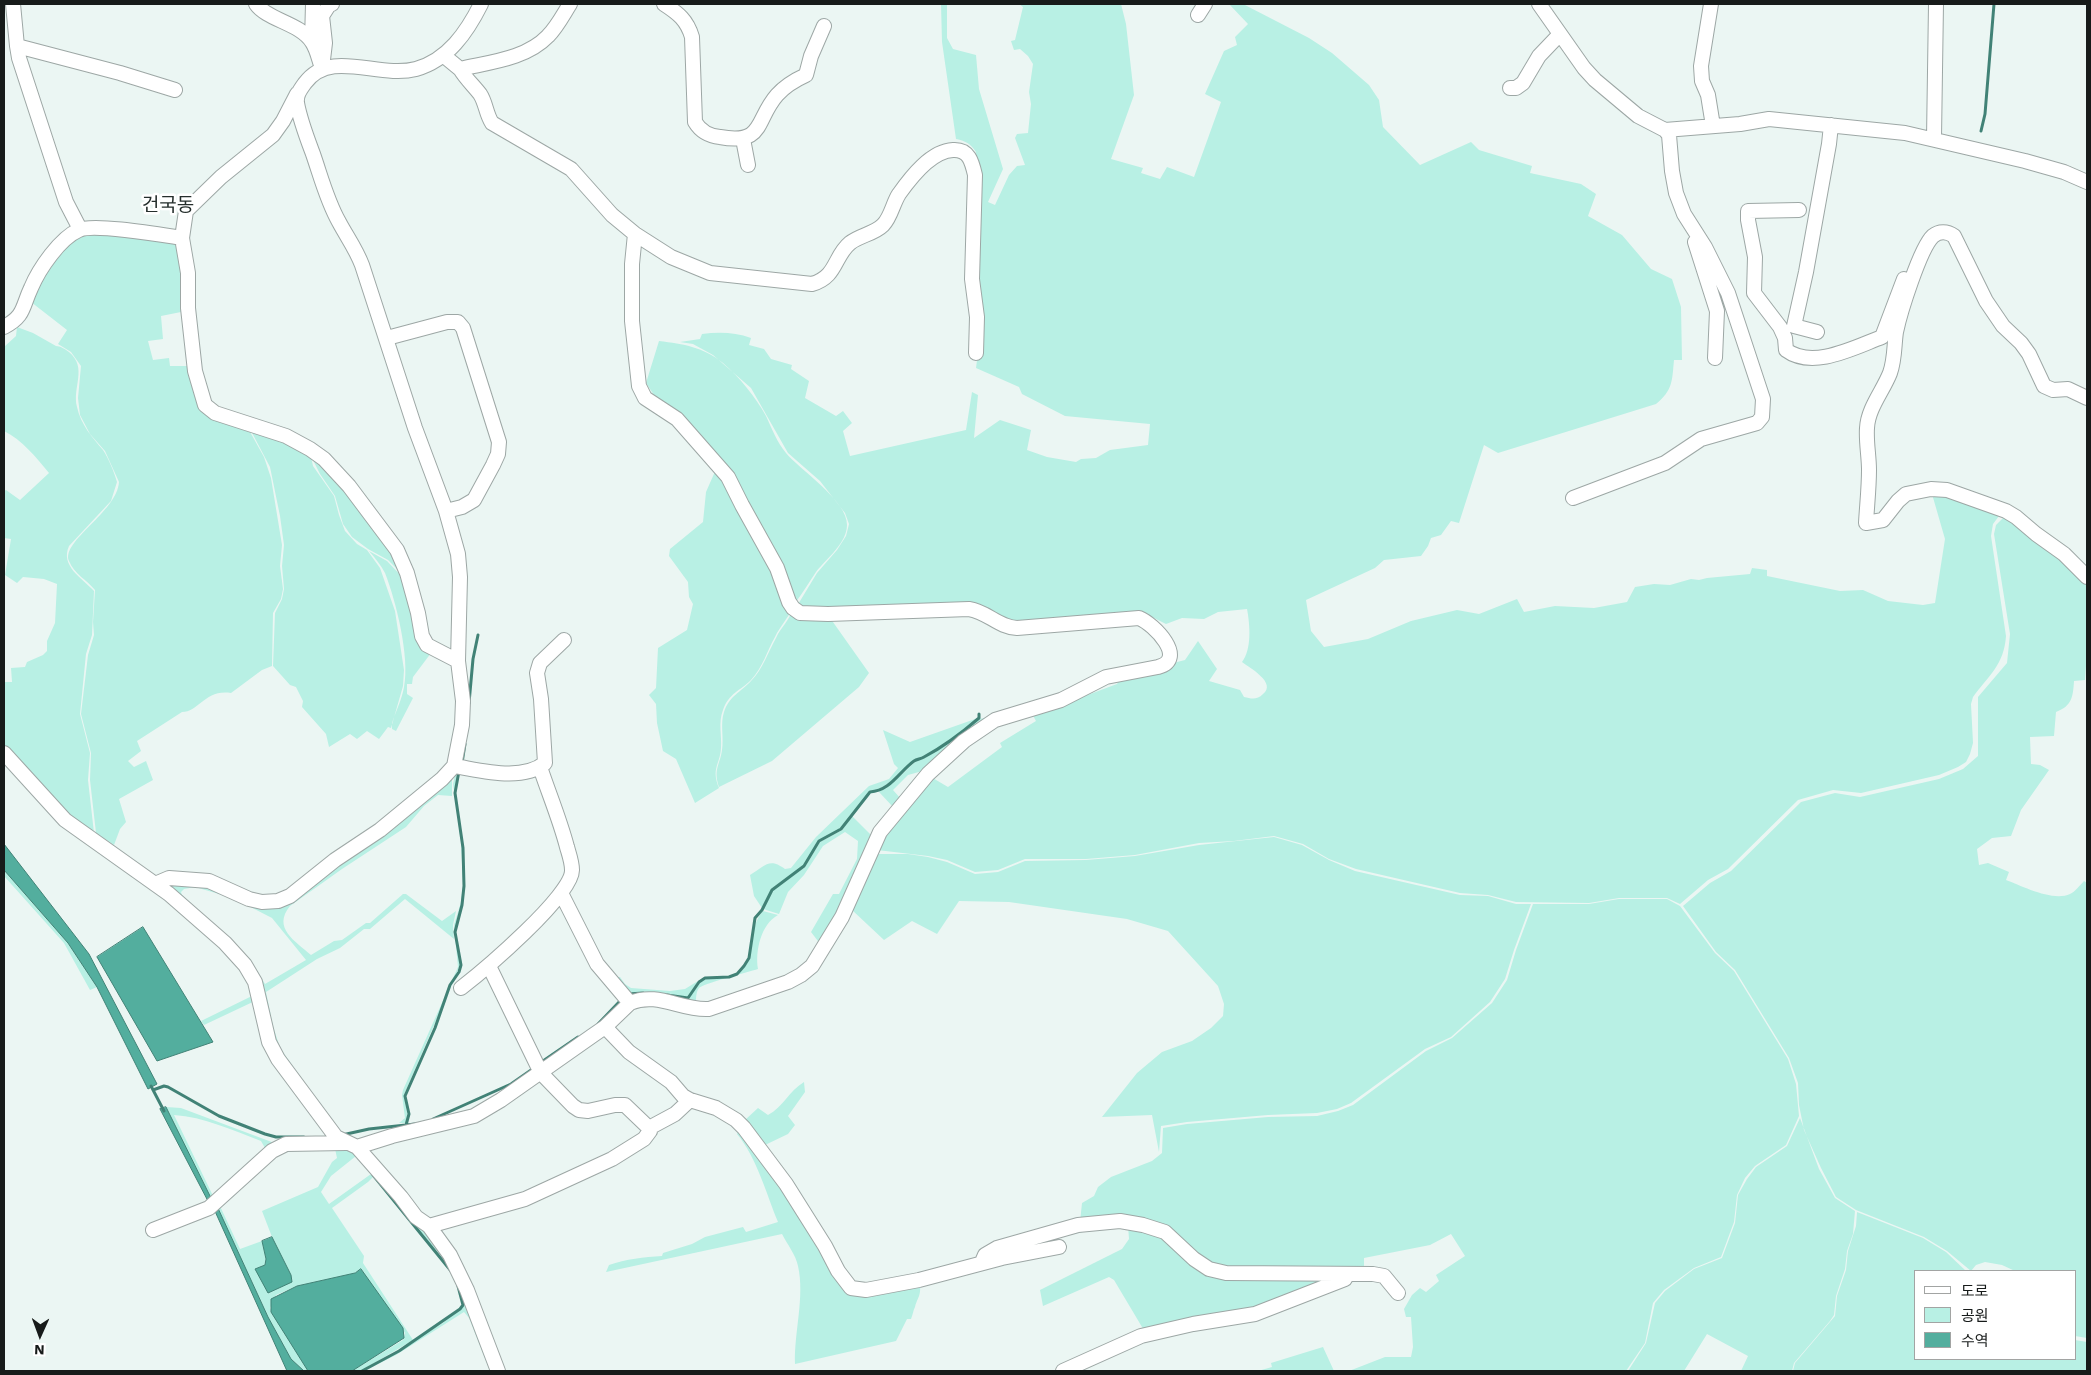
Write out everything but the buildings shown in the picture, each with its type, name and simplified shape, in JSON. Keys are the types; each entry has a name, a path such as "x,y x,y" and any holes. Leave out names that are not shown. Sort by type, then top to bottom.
{"street":[{"path":"13,4 19,58 66,202 80,229"},
{"path":"256,4 260,10 299,30 312,42"},
{"path":"313,4 312,42 322,68"},
{"path":"322,68 325,42 322,16 329,5 332,4"},
{"path":"458,661 427,645 422,636 407,573 397,550 349,486 324,459 286,436 215,413 205,405 195,371 188,308 188,273 182,238 186,211 221,177 273,134 283,121 308,78 322,68 345,65 389,72 402,71 428,64 458,44 481,4"},
{"path":"460,69 498,61 526,52 546,38 570,4"},
{"path":"664,4 681,15 690,27 695,122 700,131 734,140 752,135 777,95 793,81 806,75 810,56 824,26"},
{"path":"1539,4 1584,68 1595,80 1638,116 1665,130 1669,136 1676,193 1689,224 1717,311 1715,358"},
{"path":"1711,4 1701,66 1702,81 1708,95 1713,126"},
{"path":"1934,138 1936,4"},
{"path":"1510,88 1516,88 1522,83 1539,56 1560,34"},
{"path":"17,46 120,73 175,90"},
{"path":"443,55 460,69 467,81 479,93 486,114 492,123 571,170 612,215 635,234 671,257 710,273 812,284 820,281 828,275 851,242 884,224 899,195 931,156 942,151 956,149 966,153 972,160 975,175 972,279 977,317 976,353"},
{"path":"155,884 169,878 209,881 249,899 262,902 278,901 290,896 334,860 380,830 442,779 454,766 462,726 463,701 458,661 460,577 458,554 446,511 415,428 387,338 355,247 339,222 323,183 297,104 297,94"},
{"path":"1665,130 1769,119 1905,133 1934,138 2025,161 2064,172 2087,182"},
{"path":"1817,332 1794,326 1808,262 1831,125"},
{"path":"743,139 748,165"},
{"path":"1799,210 1748,211 1755,257 1754,293 1780,327 1785,338 1786,350 1791,354 1808,358 1822,357 1882,337 1908,266 1924,250 1934,236 1941,232 1949,232 1954,236 1986,301 2003,326 2021,343 2029,354 2044,386 2053,390 2068,389 2087,398"},
{"path":"1573,498 1665,463 1701,440 1757,423 1762,417 1764,399 1728,293 1704,247 1689,224"},
{"path":"4,327 13,322 23,312 35,280 64,239 80,229 110,229 182,238"},
{"path":"153,1230 210,1208 272,1151 286,1144 352,1145 474,1116 541,1073 605,1027 630,1003 642,999 656,998 696,1009 709,1009 788,982 801,975 816,962 842,917 880,832 947,754 995,720 1061,700 1106,677 1162,666 1168,662 1170,650 1160,634 1150,624 1139,618 1091,624 1017,628 1006,627 983,613 969,609 828,614 796,612 789,602 777,568 745,512 728,477 677,419 650,401 642,393 639,386 632,321 632,264 635,234"},
{"path":"1924,250 1896,332 1890,372 1868,417 1869,492 1866,523 1883,520 1906,494 1930,488 1947,490 2016,516 2036,534 2064,554 2087,577"},
{"path":"387,338 447,322 458,322 463,328 499,442 498,454 481,491 474,500 462,507 446,511"},
{"path":"454,766 495,774 522,772 540,767 544,763 541,699 537,673 540,663 564,640"},
{"path":"4,753 65,820 155,884 199,919 245,965 255,982 269,1042 278,1059 336,1137 352,1145 401,1197 416,1217 429,1226 458,1269 498,1371"},
{"path":"461,988 489,966 518,939 561,893 571,878 572,868 562,827 540,767"},
{"path":"561,893 597,964 630,1003"},
{"path":"489,966 541,1073 579,1110 588,1111 615,1105 625,1105 649,1128"},
{"path":"605,1027 630,1052 671,1082 690,1100 716,1108 736,1120 748,1132 786,1184 825,1246 838,1271 851,1288 866,1290 919,1280 981,1263 1059,1246"},
{"path":"649,1128 676,1114 690,1100"},
{"path":"429,1226 525,1199 612,1159 644,1139 650,1131 649,1128"},
{"path":"981,1263 985,1255 997,1248 1078,1225 1120,1221 1143,1225 1165,1232 1194,1259 1209,1269 1226,1273 1373,1274 1384,1276 1398,1293"},
{"path":"1063,1371 1111,1348 1158,1330 1255,1314 1339,1280 1373,1274"}],"green space":[{"path":"941,4 947,4 947,38 953,49 976,55 979,89 1003,169 988,202 995,205 1009,175 1017,166 1025,165 1015,138 1017,134 1028,133 1031,104 1029,92 1033,64 1020,49 1014,50 1011,41 1015,40 1023,7 1019,4 1121,4 1126,24 1134,95 1111,159 1143,168 1141,173 1160,179 1167,167 1194,177 1221,102 1205,94 1224,51 1237,45 1235,37 1248,24 1229,4 1243,4 1309,38 1332,53 1369,85 1379,100 1383,127 1420,165 1471,142 1479,150 1532,166 1530,173 1581,184 1596,194 1588,216 1622,235 1651,269 1672,279 1681,307 1682,360 1674,360 1671,385 1662,399 1656,404 1498,453 1484,445 1459,523 1451,521 1441,535 1431,538 1421,556 1384,560 1375,568 1306,600 1311,631 1324,647 1368,639 1411,621 1457,610 1479,614 1517,599 1524,612 1555,606 1594,608 1627,602 1635,587 1654,584 1670,585 1691,579 1699,580 1750,574 1752,568 1767,570 1767,576 1840,591 1863,590 1888,601 1923,605 1935,603 1945,539 1932,494 2002,512 1993,524 1991,536 2006,636 2005,646 1995,669 1973,697 1971,704 1973,743 1966,762 1939,775 1861,793 1833,790 1798,800 1728,869 1708,880 1680,904 1667,898 1619,898 1589,903 1516,902 1488,895 1460,893 1356,869 1329,859 1303,844 1274,836 1199,843 1135,855 1086,859 1025,859 998,870 975,872 947,860 877,850 883,837 931,777 948,787 1002,747 1000,743 1036,721 1031,712 1050,709 1117,684 1122,676 1185,660 1198,641 1217,669 1209,681 1240,690 1244,697 1254,699 1263,694 1267,685 1261,676 1242,662 1249,644 1247,609 1218,612 1204,619 1182,618 1166,624 1146,614 1133,612 1013,623 983,606 975,604 813,610 797,606 817,573 837,550 846,536 849,524 845,513 820,481 788,453 751,388 713,355 693,344 680,342 700,339 702,334 739,335 751,338 749,345 764,349 771,359 792,365 791,369 809,381 805,398 836,416 843,411 852,423 843,431 850,456 966,430 972,392 978,395 974,438 1000,420 1031,430 1027,450 1047,457 1076,462 1081,459 1096,458 1110,450 1148,445 1150,424 1065,416 1022,394 1019,387 976,368 980,337 976,152 968,143 956,139 942,42"},
{"path":"113,233 181,241 186,311 161,316 163,339 148,341 153,360 169,358 170,366 193,366 200,394 249,430 264,457 271,478 282,545 280,566 283,589 281,599 273,613 272,666 262,670 231,693 215,694 209,697 137,741 141,751 128,761 134,767 146,761 153,780 119,799 126,822 120,829 114,845 96,833 90,780 91,753 81,714 88,655 94,635 95,590 71,566 69,553 73,544 109,504 116,493 119,482 105,451 90,434 80,415 78,398 81,366 71,352 58,344 67,330 31,302 53,262 68,244 85,234"},
{"path":"17,327 64,349 75,358 79,371 76,400 81,419 103,450 117,482 111,501 69,546 67,553 67,560 70,566 94,591 92,635 86,654 80,714 90,753 88,780 94,833 70,818 4,746 4,682 12,682 11,668 25,667 27,662 43,655 47,651 47,641 55,623 57,584 44,579 23,577 17,583 5,575 11,539 4,538 4,491 6,490 20,500 49,473 23,444 4,431 4,347 16,336"},
{"path":"659,341 685,345 701,350 723,363 757,401 777,440 786,453 822,486 840,506 847,525 844,538 816,572 795,603 773,553 671,407 654,395 646,383"},
{"path":"250,429 310,452 313,466 334,496 345,531 357,544 367,550 380,568 395,611 404,670 403,686 391,728 388,727 379,739 367,731 357,739 350,734 329,747 326,734 302,707 303,701 296,687 290,685 273,666 275,613 282,599 284,589 282,566 284,545 270,467"},
{"path":"312,458 323,462 379,530 407,579 388,560 352,537 343,524 335,496"},
{"path":"717,467 792,608 755,675 725,704 721,720 721,748 716,771 719,788 695,803 676,759 663,751 657,723 656,704 649,695 656,688 658,648 687,630 693,604 689,597 688,582 669,556 670,549 703,522 706,492"},
{"path":"2006,515 2087,580 2085,680 2074,681 2071,700 2065,707 2056,712 2054,736 2030,737 2031,764 2040,765 2049,770 2021,810 2011,836 1992,838 1977,849 1979,865 1988,863 2009,872 2006,880 2046,895 2063,896 2072,893 2084,881 2087,883 2087,1338 2076,1336 2076,1270 2013,1270 2002,1265 1985,1262 1976,1265 1970,1270 1947,1251 1924,1237 1856,1210 1836,1197 1804,1130 1799,1105 1798,1083 1789,1058 1735,970 1716,952 1683,906 1710,883 1731,871 1801,802 1835,793 1860,797 1939,779 1963,769 1978,756 1978,697 2007,663 2010,634 1994,534 1996,525"},
{"path":"369,551 387,561 407,582 431,653 413,677 412,684 407,684 407,694 413,698 396,731 392,729 392,723 404,687 404,645 385,573"},
{"path":"793,609 828,615 869,673 859,687 772,761 719,787 717,771 722,750 722,721 726,707 732,698 759,671"},
{"path":"978,718 945,744 931,753 914,760 888,784 877,790 870,791 841,829 819,841 804,866 772,889 762,908 754,896 750,875 771,863 780,865 785,869 791,868 816,837 869,786 889,779 898,768 894,764 883,730 910,742"},
{"path":"985,718 980,729 926,770 908,775 893,790 901,799 894,808 879,792 897,779 916,761 924,758 979,719"},
{"path":"458,772 455,793 463,849 464,886 462,905 455,932 460,965 404,1095 408,1119 406,1123 399,1123 405,1118 403,1090 458,967 454,925 461,902 463,885 461,842 453,784 455,775"},
{"path":"452,775 452,796 438,795 424,806 406,827 290,906 285,914 283,921 288,934 311,955 334,941 342,940 366,923 370,923 403,894 406,894 442,921 456,911 453,925 454,939 405,899 370,929 364,929 340,948 317,959 266,992 280,1048 333,1123 279,1055 263,997 172,888 173,882 196,882 269,905","holes":["195,887 233,898 272,918 306,960 265,984 250,959 181,892 184,889"]},
{"path":"852,816 872,836 821,945 811,932 833,894 839,894 857,859 858,841 845,832 823,846 804,875 788,892 779,914 763,909 773,890 805,867 820,842 842,830"},
{"path":"1274,837 1302,845 1329,860 1355,871 1460,895 1488,896 1516,904 1531,904 1505,979 1490,1002 1451,1037 1425,1049 1351,1103 1337,1109 1317,1113 1268,1115 1161,1126 1159,1152 1152,1115 1102,1117 1137,1073 1162,1052 1192,1041 1211,1028 1223,1016 1224,1004 1218,986 1168,931 1127,919 1009,902 959,901 937,934 912,921 884,940 852,910 876,854 908,854 928,857 947,862 975,874 998,872 1025,861 1086,860 1135,856 1199,845"},
{"path":"4,870 68,943 97,987 90,990 64,943 4,876"},
{"path":"1619,899 1667,899 1680,906 1715,953 1734,971 1788,1059 1796,1084 1799,1116 1786,1145 1755,1166 1745,1178 1737,1195 1734,1222 1721,1257 1694,1268 1664,1290 1653,1303 1645,1343 1626,1371 1349,1371 1385,1357 1411,1357 1413,1347 1411,1317 1406,1317 1404,1309 1412,1295 1420,1288 1426,1292 1439,1281 1436,1275 1465,1256 1451,1234 1430,1245 1364,1258 1364,1270 1295,1272 1208,1265 1166,1227 1080,1222 1082,1203 1094,1196 1098,1187 1111,1177 1152,1161 1162,1153 1163,1128 1268,1117 1317,1116 1353,1105 1426,1051 1452,1038 1492,1003 1507,980 1533,904 1589,904"},
{"path":"763,911 778,915 767,925 760,939 757,954 758,969 702,986 697,991 696,1004 629,995 651,994 689,999 699,982 704,979 732,976 738,973 748,961 755,925"},
{"path":"616,977 620,977 631,988 670,991 685,989 698,981 688,997 651,992 628,993"},
{"path":"256,994 257,1000 204,1025 201,1021"},
{"path":"804,1082 805,1092 788,1116 795,1125 788,1134 765,1145 745,1120 758,1108 768,1115 773,1112"},
{"path":"166,1107 181,1108 277,1144 265,1148 261,1141 229,1128 196,1118 174,1115 214,1198 212,1200"},
{"path":"1800,1118 1819,1169 1835,1198 1855,1211 1853,1234 1847,1251 1845,1269 1836,1296 1834,1315 1830,1321 1794,1363 1792,1371 1741,1371 1748,1356 1707,1334 1684,1371 1628,1371 1646,1343 1655,1303 1665,1291 1694,1269 1722,1258 1735,1223 1738,1195 1756,1167 1787,1146"},
{"path":"740,1128 749,1136 844,1286 920,1283 920,1294 911,1319 907,1319 896,1341 795,1364 800,1278 795,1258 782,1234 606,1272 609,1265 615,1263 662,1256 663,1253 692,1244 705,1237 743,1227 746,1232 778,1222 756,1165 737,1134"},
{"path":"334,1144 357,1152 356,1156 331,1176 321,1192 329,1204 371,1174 373,1177 332,1208 364,1256 363,1263 413,1340 361,1371 352,1371 403,1340 405,1333 361,1269 355,1273 297,1286 276,1295 270,1308 308,1371 304,1371 291,1359 268,1317 217,1206 219,1204 240,1249 262,1241 266,1259 265,1265 255,1269 291,1275 272,1237 262,1211 318,1187 332,1162 337,1158"},
{"path":"373,1174 446,1256 456,1280 442,1258 403,1213"},
{"path":"1857,1212 1923,1238 1946,1252 1965,1270 1914,1270 1914,1360 2076,1360 2076,1340 2087,1342 2087,1371 1793,1371 1795,1363 1835,1316 1837,1296 1846,1270 1848,1251 1856,1226"},
{"path":"1120,1223 1151,1229 1162,1235 1194,1263 1205,1270 1219,1274 1255,1278 1352,1276 1326,1283 1250,1313 1145,1332 1114,1280 1109,1277 1043,1306 1040,1290 1122,1249 1129,1239 1128,1225 1074,1234 987,1257 995,1251 1082,1226"},
{"path":"457,1281 495,1371 490,1371 469,1318 464,1312 396,1355 364,1371 443,1323 463,1305"},
{"path":"1323,1347 1334,1371 1258,1371 1272,1367 1271,1363"}],"water":[{"path":"4,844 89,954 157,1084 148,1089 97,987 68,943 4,870"},
{"path":"143,927 213,1042 157,1061 97,957"},
{"path":"166,1107 212,1200 209,1203 160,1109"},
{"path":"217,1206 268,1317 291,1359 304,1371 287,1371 214,1209"},
{"path":"272,1237 291,1275 292,1282 268,1293 255,1269 265,1265 266,1259 262,1241"},
{"path":"361,1269 403,1328 404,1338 352,1371 308,1371 271,1312 271,1299 297,1286 355,1273"}],"waterway":[{"path":"1981,131 1985,114 1994,4"},
{"path":"469,703 473,659 478,635"},
{"path":"667,995 688,998 699,982 705,978 729,977 737,974 749,958 755,918 762,910 772,890 804,866 819,841 841,829 870,792 889,785 914,761 923,758 952,739 979,718 979,714"},
{"path":"462,763 465,744"},
{"path":"406,1125 409,1114 405,1096 435,1028 450,985 459,972 461,965 455,932 462,905 464,886 463,848 455,793 459,771"},
{"path":"628,994 643,993"},
{"path":"598,1024 620,1001"},
{"path":"543,1061 578,1037"},
{"path":"433,1119 511,1084 534,1068"},
{"path":"151,1086 164,1111"},
{"path":"153,1090 164,1086 168,1087 219,1116 265,1134 276,1137 304,1137"},
{"path":"342,1135 369,1129 415,1124"},
{"path":"373,1175 451,1271"},
{"path":"362,1371 399,1351 460,1309 463,1305 458,1286"}],"district":[{"name":"건국동","path":"168,205"}]}
